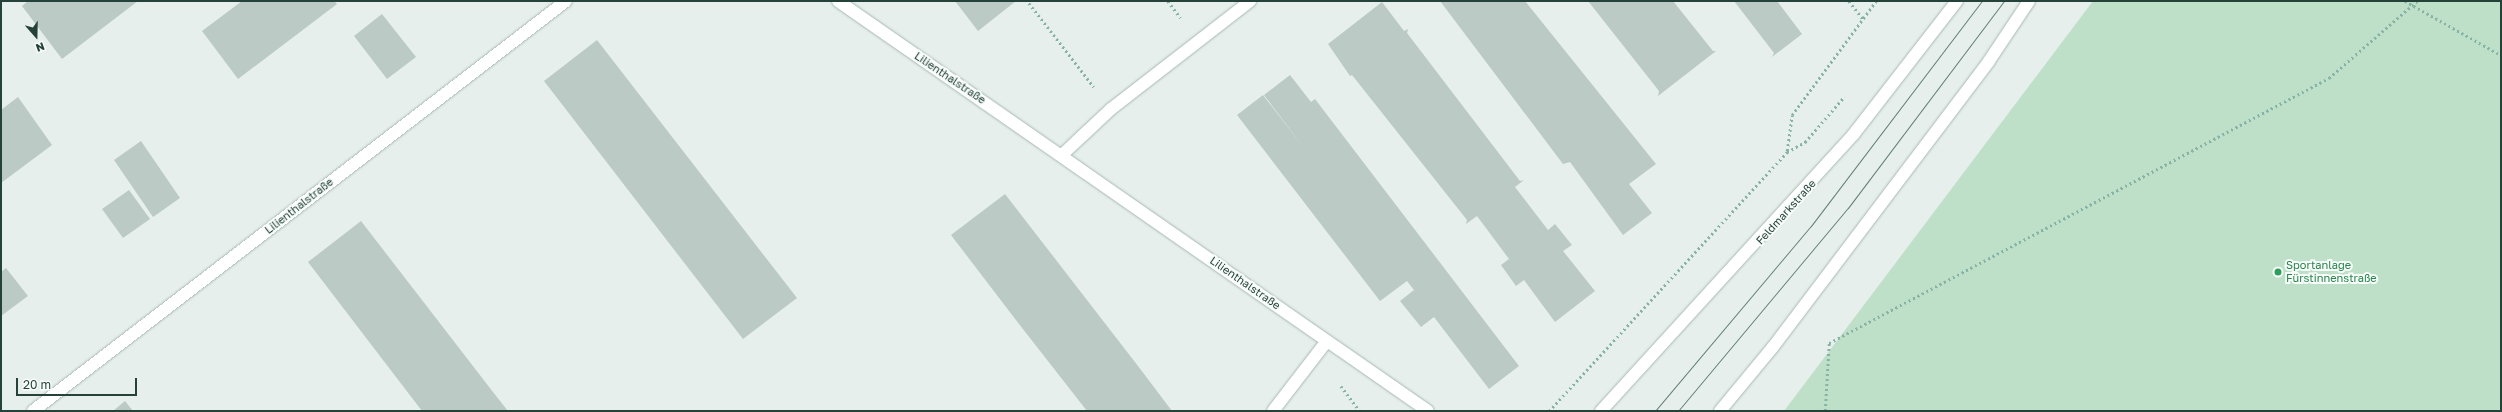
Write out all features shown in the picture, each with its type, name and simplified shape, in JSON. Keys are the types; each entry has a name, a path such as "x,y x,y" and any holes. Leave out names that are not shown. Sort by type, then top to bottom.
{"street":[{"name":"Lilienthalstraße","path":"33,411 566,1"},
{"name":"Lilienthalstraße","path":"838,1 1063,154 1428,411"},
{"path":"1063,154 1111,109 1250,1"},
{"name":"Feldmarkstraße","path":"1601,411 1853,135 1957,1"},
{"path":"1720,411 1773,347 1989,61 2029,1"},
{"path":"1273,411 1327,341"}],"path":[{"path":"1849,1 1863,19"},
{"path":"1549,411 1787,152 1792,115 1876,1"},
{"path":"2405,1 2501,55"},
{"path":"1825,411 1829,343 2329,78 2414,6 2417,1"},
{"path":"1029,4 1111,109"}],"green space":[{"path":"2093,1 2501,1 2501,411 1784,411"}],"building":[{"path":"28,1 138,1 62,59 22,6"},
{"path":"242,1 334,1 337,4 238,79 202,31"},
{"path":"955,1 1016,1 978,31"},
{"path":"1440,1 1525,1 1656,164 1629,184 1652,213 1623,235 1570,162 1563,164"},
{"path":"1588,1 1673,1 1713,51 1716,51 1658,96 1659,91"},
{"path":"1734,1 1777,1 1802,34 1772,57 1774,53"},
{"path":"1382,2 1404,31 1408,29 1407,33 1520,181 1524,180 1515,187 1548,230 1555,224 1572,245 1563,251 1595,291 1555,322 1524,280 1516,286 1501,265 1509,259 1477,216 1466,224 1467,220 1352,75 1350,76 1328,44"},
{"path":"382,14 416,57 387,79 354,36"},
{"path":"597,40 797,298 743,339 544,81"},
{"path":"1290,75 1311,102 1315,99 1519,366 1489,389 1434,317 1421,327 1400,301 1414,290 1407,281 1380,301 1237,115 1263,95 1304,148 1264,95"},
{"path":"18,97 52,145 1,183 1,110"},
{"path":"141,141 180,198 153,217 114,160"},
{"path":"129,190 150,219 123,238 102,209"},
{"path":"1005,194 1172,411 1087,411 1019,324 951,235"},
{"path":"361,221 508,411 422,411 308,262"},
{"path":"6,268 28,296 1,316 1,272"},
{"path":"125,401 133,411 113,411"}],"tram line":[{"path":"1655,411 1811,226 1982,1"},
{"path":"1678,411 1848,208 2004,1"}],"place":[{"name":"Sportanlage Fürstinnenstraße","path":"2278,272"}]}
